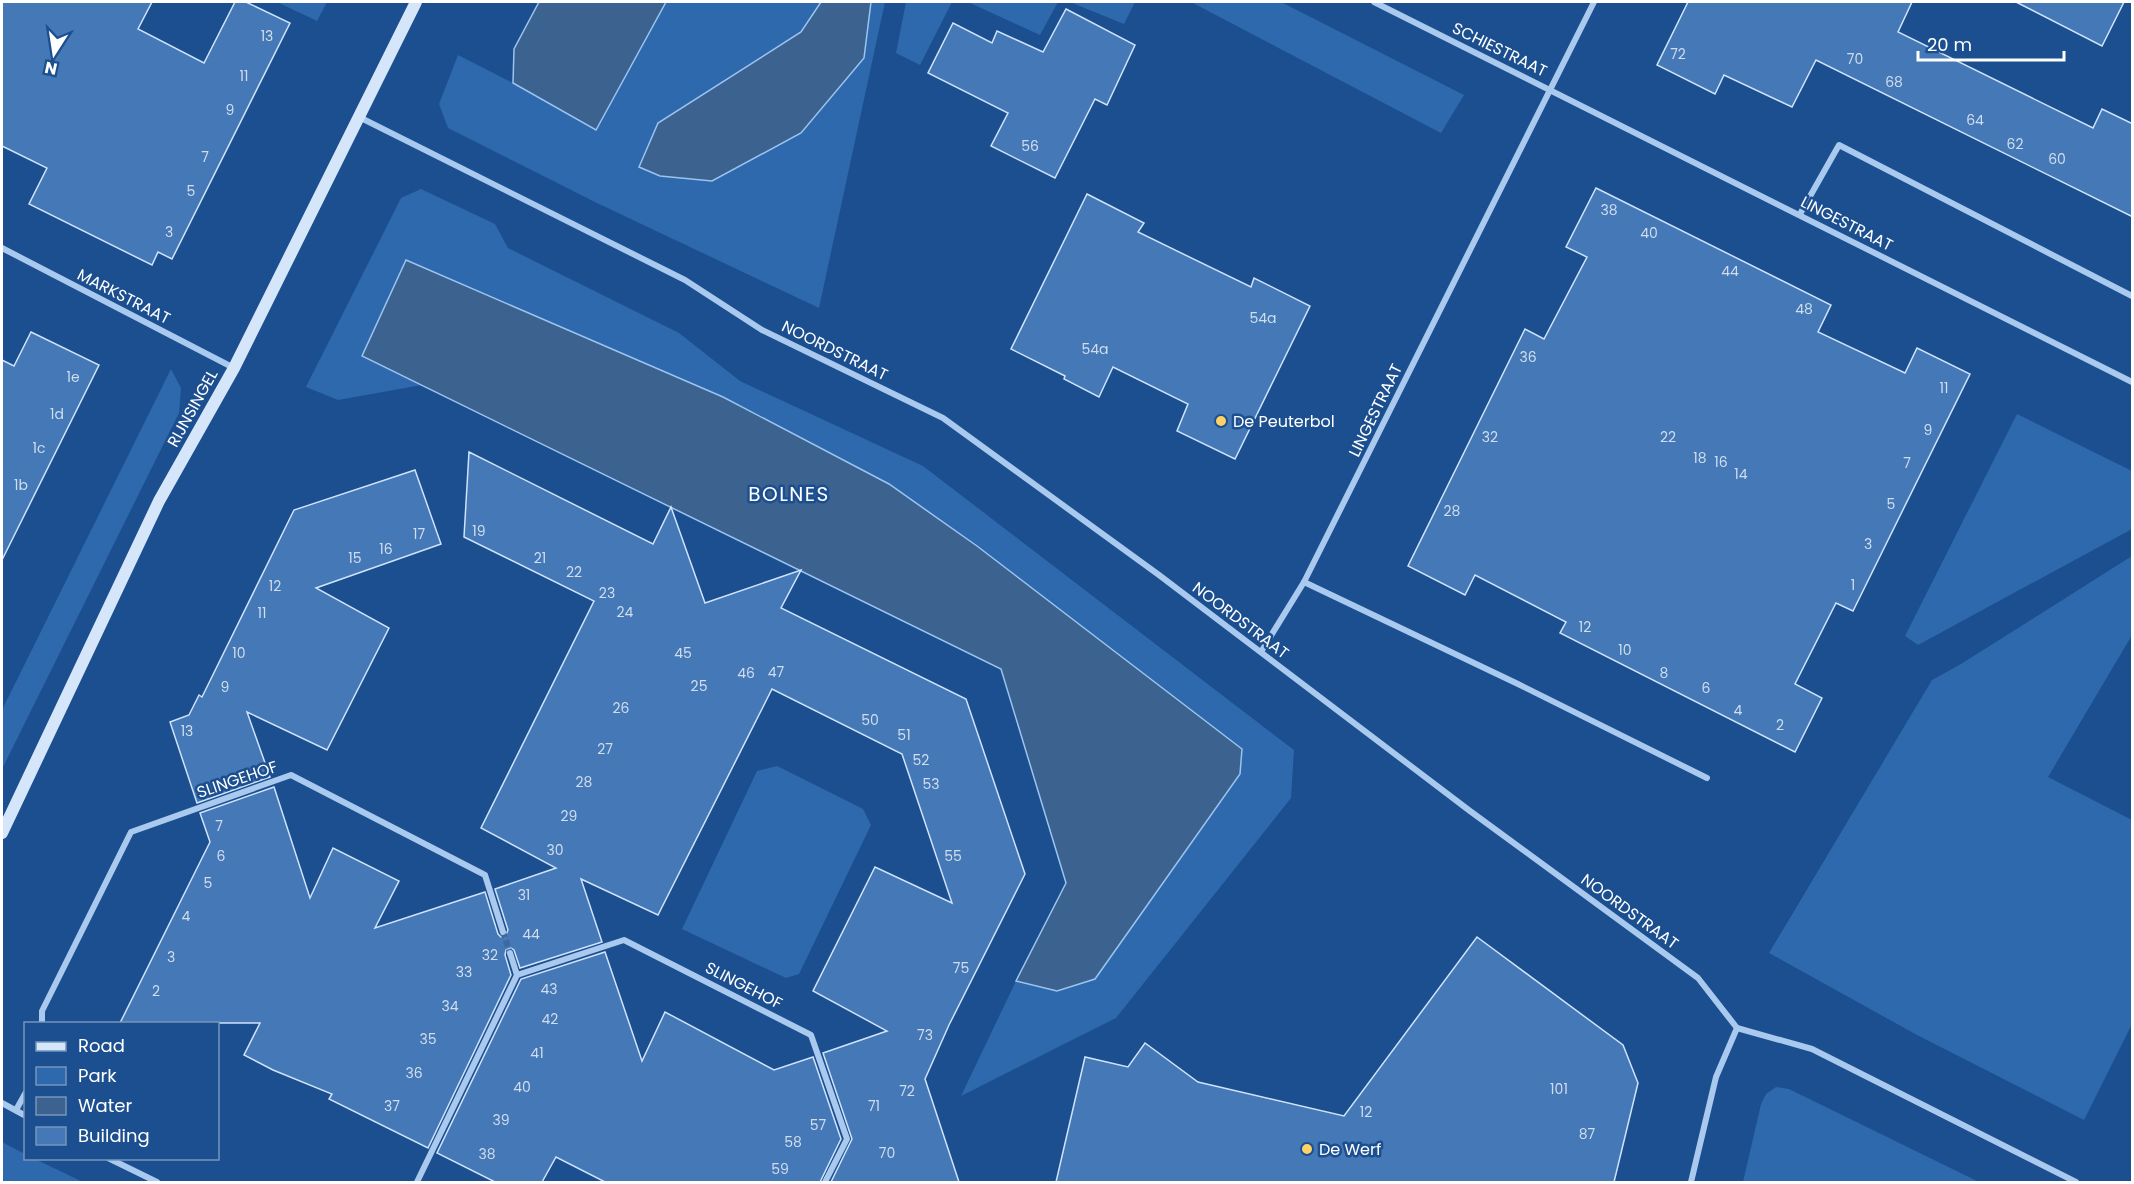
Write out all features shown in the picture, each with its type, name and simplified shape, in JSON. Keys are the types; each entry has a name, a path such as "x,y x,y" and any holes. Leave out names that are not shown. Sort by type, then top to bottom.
{"street":[{"name":"RIJNSINGEL","path":"2,833 159,501 234,368 416,2"},
{"name":"SCHIESTRAAT","path":"1374,2 1550,89"},
{"name":"LINGESTRAAT","path":"1261,652 1304,582 1594,2"},
{"name":"LINGESTRAAT","path":"1550,89 2133,382"},
{"name":"NOORDSTRAAT","path":"359,117 685,280 762,330 943,418 1698,978 1737,1029"},
{"name":"LINGESTRAAT","path":"1800,214 1839,145 2133,296"},
{"name":"MARKSTRAAT","path":"2,248 234,368"},
{"path":"1304,582 1518,684 1707,778"},
{"name":"SLINGEHOF","path":"42,1022 42,1011 131,832 291,775 485,876 503,932"},
{"name":"SLINGEHOF","path":"517,975 624,940 811,1035 847,1139 825,1182"},
{"path":"417,1182 517,975 510,953"},
{"path":"1691,1182 1716,1077 1737,1029 1812,1049 2076,1182"},
{"path":"16,1110 24,1096"},
{"path":"2,1103 24,1115"},
{"path":"112,1160 157,1182"}],"green space":[{"path":"277,2 327,2 317,21"},
{"path":"666,2 885,2 819,308 599,204 448,128 439,104 458,55 596,130"},
{"path":"906,2 952,2 920,65 896,53"},
{"path":"968,2 1058,2 1040,35"},
{"path":"1070,2 1135,2 1124,24"},
{"path":"1191,2 1281,2 1464,95 1441,133"},
{"path":"421,189 495,224 508,248 679,333 740,381 923,466 1294,750 1291,798 1116,1018 961,1096 1016,981 1057,991 1095,979 1240,774 1242,749 889,484 723,397 406,260 362,356 422,385 338,400 306,387 401,198"},
{"path":"171,369 181,388 179,413 2,769 2,710"},
{"path":"2017,414 2132,471 2132,529 1918,645 1905,636"},
{"path":"2132,556 2132,635 2048,777 2132,820 2132,1024 2084,1120 1917,1035 1769,953 1932,680"},
{"path":"777,766 863,809 871,825 799,974 786,978 682,929 757,771"},
{"path":"1776,1087 1789,1089 1979,1182 1743,1182 1761,1104 1766,1094"},
{"path":"2,1142 24,1153 24,1160 37,1160 83,1182 2,1182"}],"water":[{"path":"539,2 666,2 596,130 513,83 514,49"},
{"path":"821,2 871,2 864,58 801,133 712,181 660,176 639,167 658,123 801,32"},
{"path":"406,260 723,397 889,484 977,546 1242,749 1240,774 1095,979 1057,991 1016,981 1066,883 1001,669 362,356"}],"building":[{"path":"2,2 152,2 138,29 204,63 235,2 246,2 290,23 172,259 158,252 152,265 29,204 47,168 2,146"},
{"path":"1688,2 1912,2 1898,32 2093,128 2102,109 2133,124 2133,217 1816,60 1792,107 1724,75 1715,94 1657,65"},
{"path":"2016,2 2124,2 2102,46"},
{"path":"1066,9 1135,45 1107,105 1095,99 1055,178 991,146 1008,113 928,73 953,23 992,43 997,31 1043,52"},
{"path":"1596,188 1831,305 1818,332 1905,373 1917,348 1970,374 1853,611 1836,603 1795,684 1822,698 1795,752 1560,633 1566,622 1475,575 1465,595 1408,566 1525,329 1544,339 1587,257 1566,247"},
{"path":"1087,194 1144,223 1138,232 1251,287 1254,278 1310,306 1235,459 1177,431 1188,404 1113,367 1099,397 1064,379 1065,376 1011,349"},
{"path":"31,332 99,365 2,560 2,360 14,366"},
{"path":"469,452 653,544 671,507 705,603 801,570 781,608 966,699 1025,874 949,1025 925,1079 959,1182 831,1182 852,1139 823,1053 887,1031 813,991 875,867 952,903 902,754 772,689 658,915 581,879 602,942 520,968 514,950 511,948 506,950 505,955 511,975 428,1148 329,1099 332,1094 273,1070 244,1055 260,1023 120,1022 210,842 200,813 274,787 310,898 333,848 399,881 375,928 485,892 498,934 505,937 508,930 495,889 556,868 481,828 594,601 464,537"},
{"path":"415,470 441,544 316,588 389,628 327,750 247,712 270,777 197,803 170,722 189,715 199,695 202,697 294,510"},
{"path":"1477,937 1623,1045 1638,1083 1614,1182 1056,1182 1085,1057 1128,1067 1145,1043 1198,1082 1344,1116"},
{"path":"605,952 642,1061 665,1012 774,1070 813,1057 841,1139 820,1182 605,1182 556,1157 542,1182 495,1182 437,1153 521,979"}],"tunnel":[{"path":"503,932 510,953"}],"place":[{"name":"De Peuterbol","path":"1221,421"},
{"name":"De Werf","path":"1307,1149"}],"district":[{"name":"BOLNES","path":"789,494"}]}
